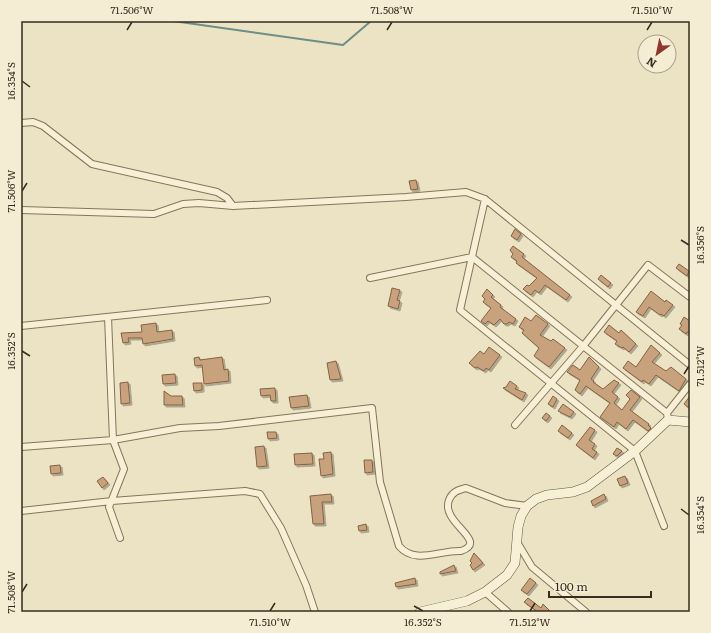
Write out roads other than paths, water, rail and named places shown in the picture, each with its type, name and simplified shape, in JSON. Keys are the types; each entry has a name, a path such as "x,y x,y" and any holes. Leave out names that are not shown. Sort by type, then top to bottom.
{"street":[{"path":"21,123 33,122 43,126 92,164 217,192 227,198 233,206"},
{"path":"21,210 154,214 183,204 199,203 233,206 406,197 466,192 485,199 615,306 690,365"},
{"path":"485,199 460,310 635,451 664,526"},
{"path":"370,278 472,258 584,345 667,416 690,422"},
{"path":"515,424 584,345 648,265 690,297"},
{"path":"21,326 267,300"},
{"path":"108,318 113,440 124,469 109,507 120,538"},
{"path":"420,612 437,610 467,601 485,592 512,570 515,563 521,516 528,506 536,499 547,495 573,492 587,487 635,451 667,416 690,384"},
{"path":"21,447 113,440 180,428 219,426 372,408 380,482 399,546 403,551 417,557 461,551 467,548 470,542 468,535 452,520 448,509 450,497 460,489 466,488 505,503 528,506"},
{"path":"21,511 112,501 245,491 260,494 281,528 306,585 315,612"},
{"path":"518,542 532,567 586,612"},
{"path":"485,592 508,612"}],"waterway":[{"path":"173,21 343,45 371,21"}]}
